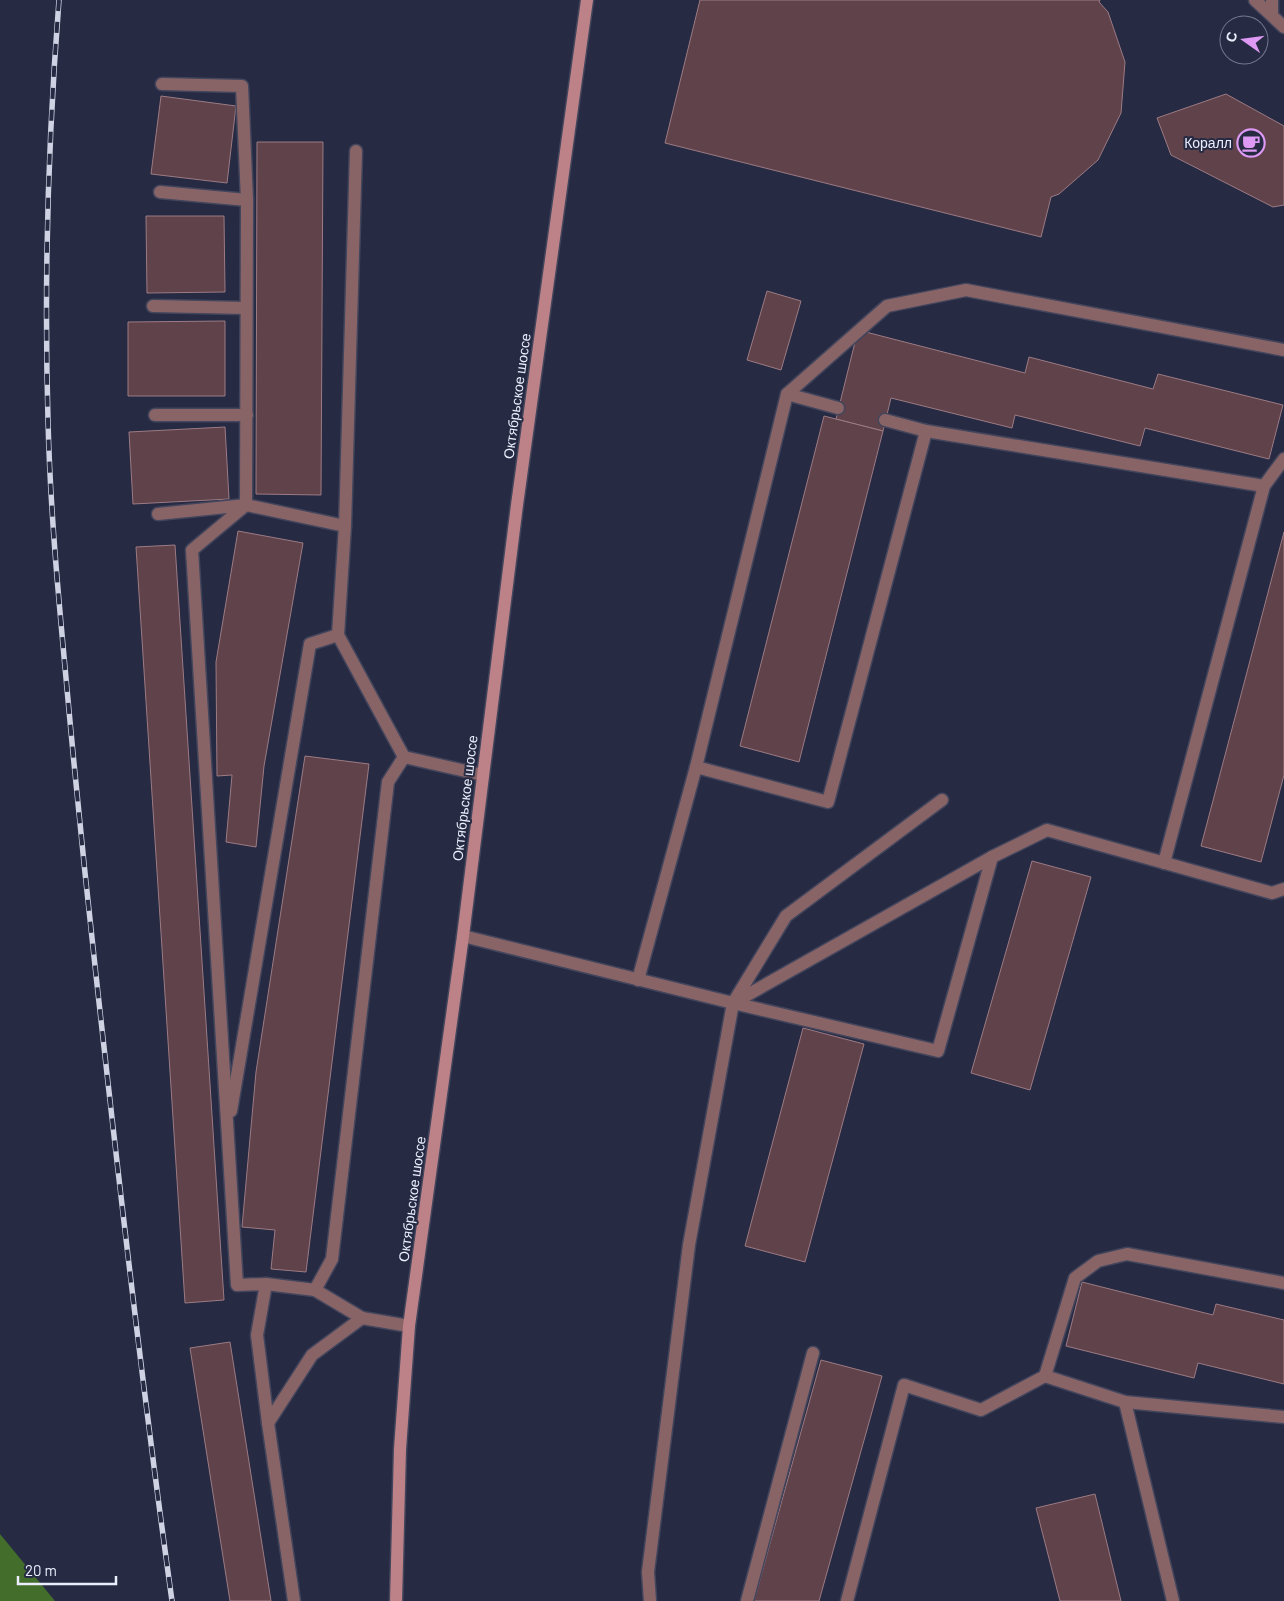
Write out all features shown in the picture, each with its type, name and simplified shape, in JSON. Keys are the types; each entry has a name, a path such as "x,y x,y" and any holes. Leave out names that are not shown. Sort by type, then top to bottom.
{"main road":[{"name":"Октябрьское шоссе","path":"396,1601 400,1449 409,1326 463,936 517,505 587,0"}],"street":[{"path":"1256,0 1284,27"},
{"path":"1272,0 1272,15"},
{"path":"162,84 242,86 247,200 246,505"},
{"path":"356,151 345,526 338,636 404,756 483,775"},
{"path":"160,192 247,200"},
{"path":"638,980 696,767 787,394 887,306 966,290 1284,350"},
{"path":"153,306 246,308"},
{"path":"787,394 838,408"},
{"path":"155,415 246,415"},
{"path":"885,420 926,431 1264,486"},
{"path":"696,767 828,802 926,431"},
{"path":"1164,863 1264,486 1284,459"},
{"path":"158,514 246,505 345,526"},
{"path":"246,505 192,550 237,1285 266,1284 315,1290 362,1318 409,1326"},
{"path":"227,1133 310,644 338,636"},
{"path":"315,1290 332,1259 388,782 404,756"},
{"path":"650,1601 648,1572 689,1244 733,1003 786,916 942,800"},
{"path":"733,1003 992,857 1047,830 1272,893 1284,889"},
{"path":"463,936 733,1003 938,1051 992,857"},
{"path":"847,1601 904,1385 981,1410 1045,1376 1075,1278 1098,1261 1127,1254 1284,1283"},
{"path":"266,1284 257,1336 294,1601"},
{"path":"268,1423 312,1356 362,1318"},
{"path":"747,1601 813,1353"},
{"path":"1045,1376 1125,1402 1284,1417"},
{"path":"1125,1402 1173,1601"}],"green space":[{"path":"0,1534 55,1601 0,1601"}],"building":[{"path":"700,0 1100,0 1099,2 1108,12 1125,62 1121,113 1098,160 1059,194 1051,197 1041,237 665,143"},
{"path":"1226,94 1284,126 1284,205 1273,207 1171,155 1157,118"},
{"path":"161,96 236,106 227,183 151,174"},
{"path":"257,142 323,142 321,495 256,494"},
{"path":"146,216 224,216 225,292 147,293"},
{"path":"767,291 801,301 781,370 747,360"},
{"path":"225,321 225,396 128,396 128,322"},
{"path":"858,330 1025,373 1029,357 1153,389 1158,374 1283,405 1269,459 1145,428 1140,446 1015,415 1012,428 891,398 883,431 836,419"},
{"path":"824,416 883,431 799,762 740,746"},
{"path":"225,427 229,499 133,504 129,432"},
{"path":"238,531 303,543 264,766 256,847 226,842 232,775 217,776 216,662"},
{"path":"1284,532 1284,775 1261,862 1201,846"},
{"path":"175,545 224,1300 185,1303 136,547"},
{"path":"305,756 369,764 306,1272 271,1269 275,1230 242,1227 256,1072"},
{"path":"1032,861 1091,877 1030,1090 971,1073"},
{"path":"803,1028 864,1044 805,1262 745,1246"},
{"path":"1082,1282 1213,1315 1216,1304 1284,1320 1284,1384 1198,1363 1194,1378 1066,1346"},
{"path":"230,1342 271,1601 230,1601 190,1348"},
{"path":"821,1360 882,1376 819,1601 754,1601"},
{"path":"1095,1494 1121,1601 1060,1601 1036,1508"}],"railway":[{"path":"59,0 52,105 47,262 48,420 52,517 73,752 96,975 151,1445 172,1601"}],"place":[{"name":"Коралл","path":"1251,143"}]}
